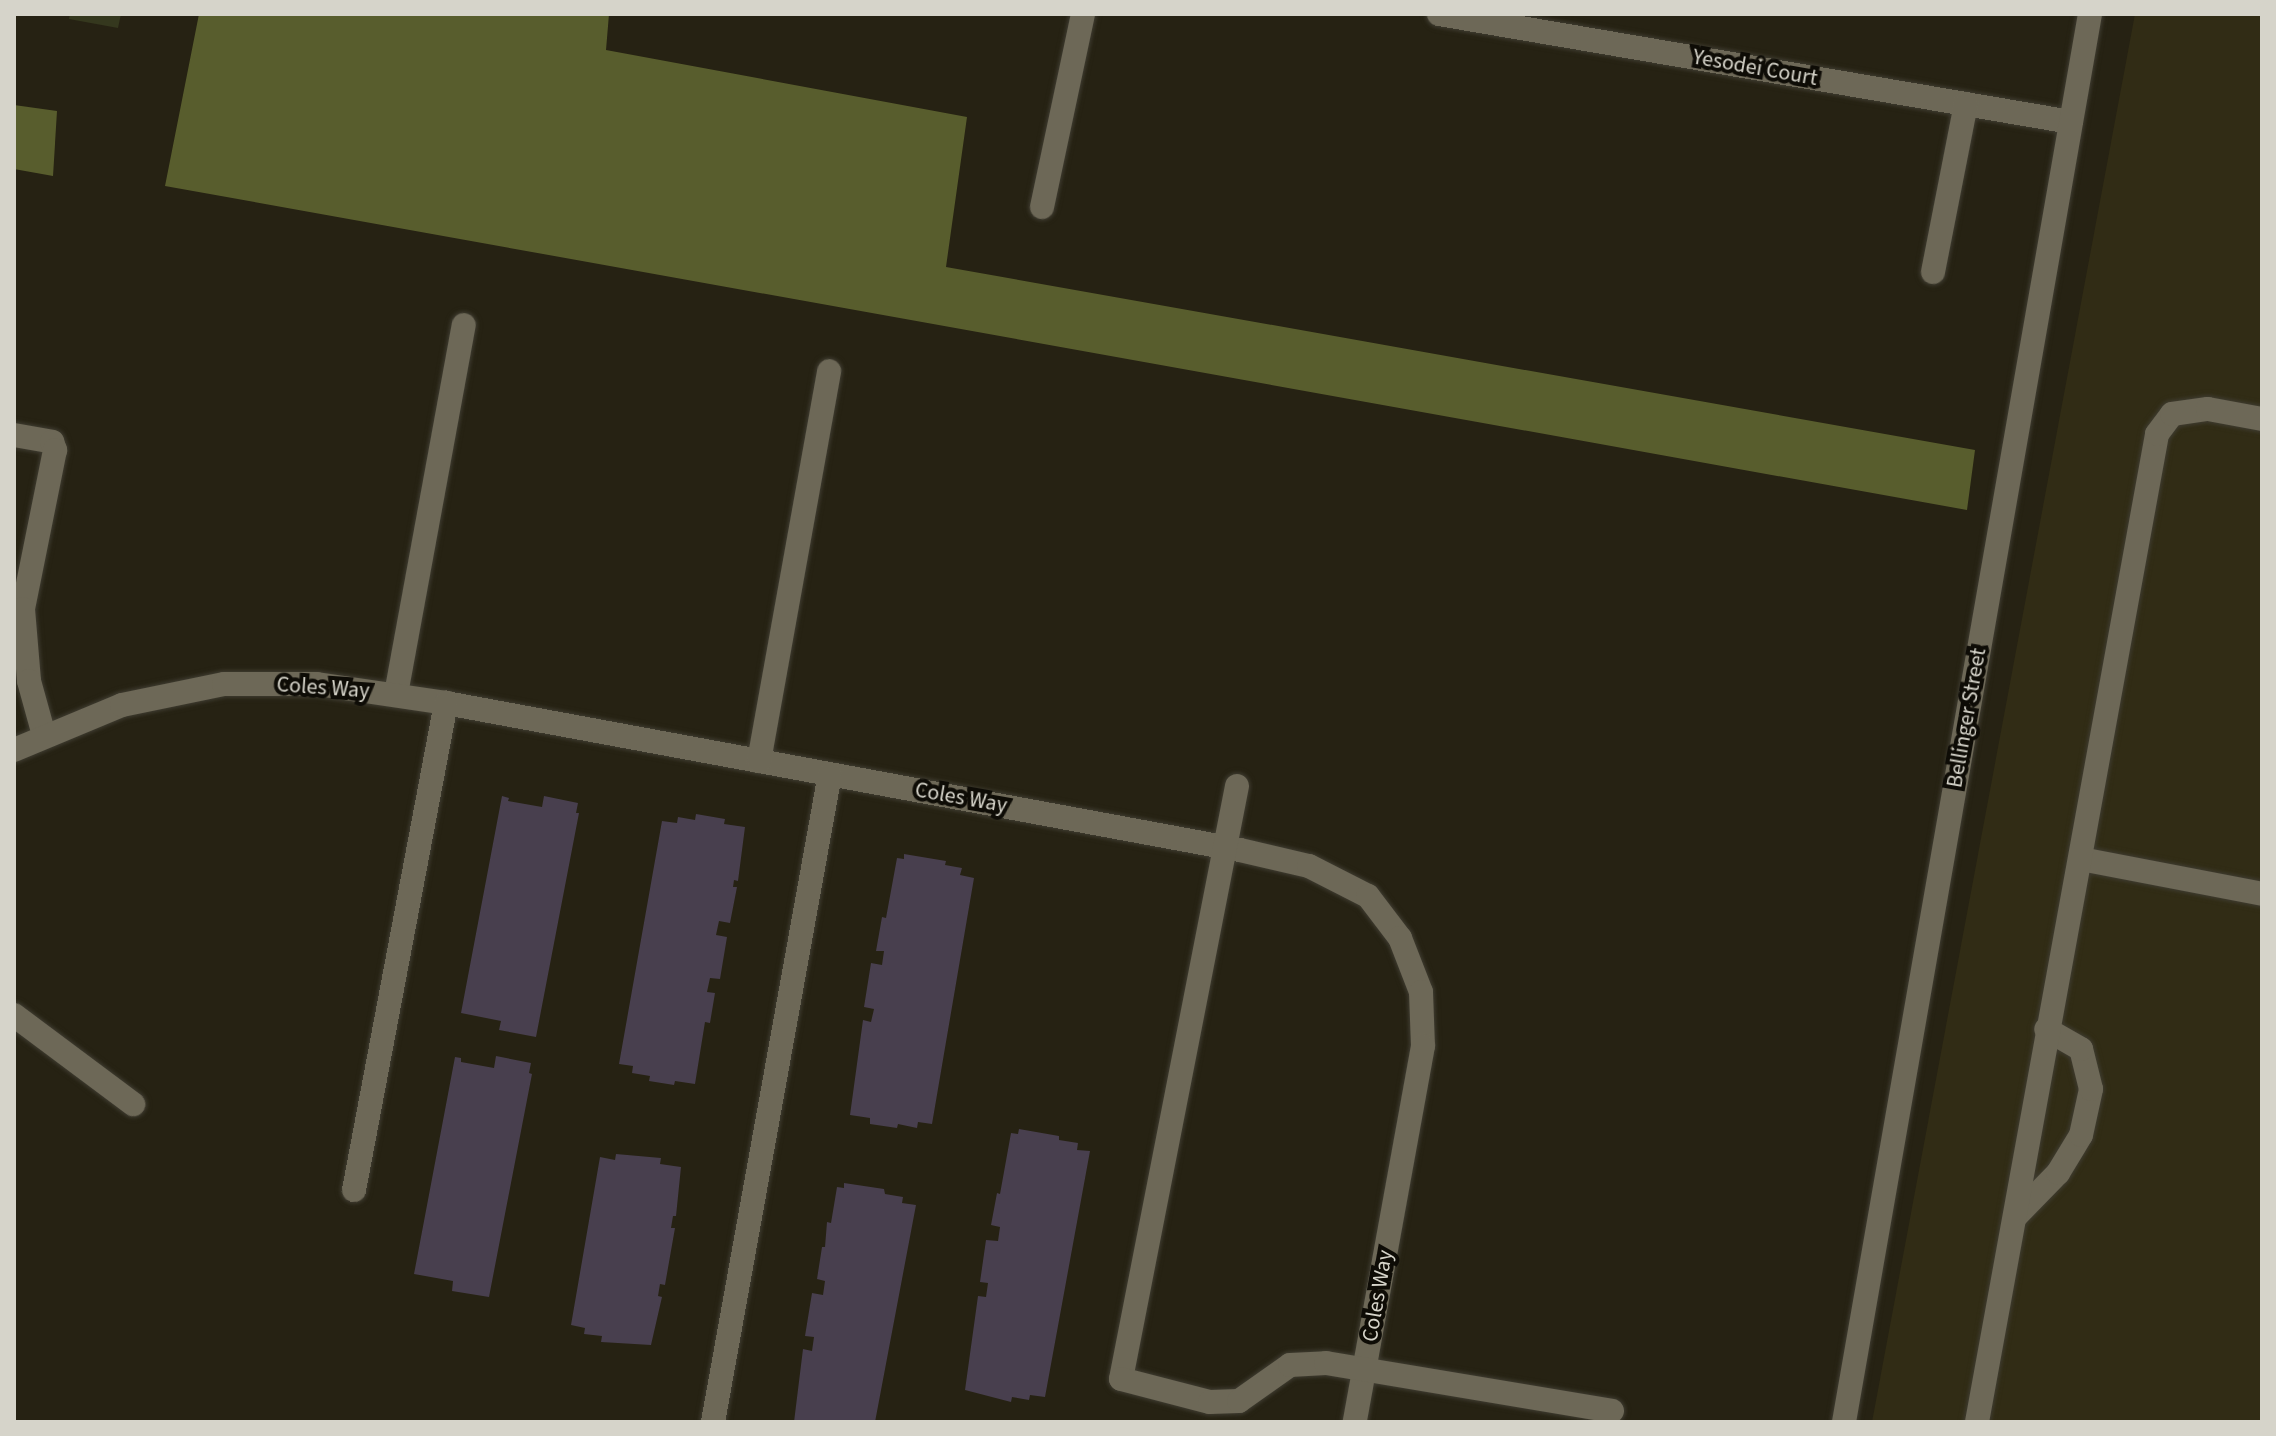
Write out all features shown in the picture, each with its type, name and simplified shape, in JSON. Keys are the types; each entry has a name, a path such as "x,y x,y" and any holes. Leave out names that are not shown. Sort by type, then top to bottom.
{"street":[{"path":"1042,207 1083,14"},
{"name":"Yesodei Court","path":"1439,14 2071,122"},
{"name":"Bellinger Street","path":"1844,1422 2090,14"},
{"path":"1933,272 1966,104"},
{"path":"396,694 464,325"},
{"path":"759,761 829,371"},
{"path":"1977,1422 2046,1029 2081,859 2157,434 2172,414 2184,412 2208,409 2262,419"},
{"path":"14,435 52,442 55,450 47,503 21,577 29,681 44,735"},
{"name":"Coles Way","path":"14,750 122,705 224,684 317,684 446,703 1225,847 1309,866 1368,896 1400,938 1421,992 1423,1046 1355,1422"},
{"path":"354,1190 446,703"},
{"path":"713,1422 830,774"},
{"path":"1237,786 1121,1379 1210,1402 1239,1401 1290,1365 1326,1363 1612,1411"},
{"path":"2081,859 2262,894"},
{"path":"14,1015 133,1104"},
{"path":"2015,1217 2058,1173 2081,1135 2091,1089 2081,1049 2046,1029"}],"shaded area":[{"path":"2135,14 2262,14 2262,1422 1872,1422"}],"green space":[{"path":"70,14 121,14 118,28 69,19"},
{"path":"199,14 609,14 606,50 967,117 946,267 1975,450 1967,510 165,186"},
{"path":"14,105 57,111 53,176 14,169"}],"building":[{"path":"502,796 509,798 508,801 542,807 544,796 578,803 576,813 579,813 536,1037 499,1030 501,1021 461,1013"},
{"path":"696,814 725,819 724,824 745,827 738,881 734,880 733,887 737,887 730,923 719,921 716,935 727,937 720,979 710,978 707,992 715,993 710,1023 705,1022 695,1084 675,1081 674,1085 649,1081 650,1076 632,1073 633,1066 619,1064 662,821 677,823 678,817 695,820"},
{"path":"904,854 946,861 945,865 962,868 960,875 974,878 932,1124 918,1122 917,1128 870,1124 870,1118 850,1115 863,1020 871,1022 874,1009 864,1007 871,963 882,965 884,951 876,951 882,917 886,918 897,858 904,859"},
{"path":"496,1056 531,1063 529,1073 532,1074 489,1297 452,1291 453,1281 414,1274 455,1057 461,1058 461,1062 494,1068"},
{"path":"1019,1129 1059,1136 1059,1140 1078,1143 1077,1150 1090,1151 1045,1397 1030,1395 1029,1400 1012,1397 1011,1402 965,1390 978,1296 986,1297 988,1283 980,1282 986,1240 998,1241 1000,1227 991,1225 997,1193 1000,1194 1011,1133 1018,1134"},
{"path":"616,1154 661,1158 660,1164 681,1167 676,1216 673,1216 671,1228 675,1228 665,1285 660,1284 658,1296 662,1297 651,1345 601,1342 602,1336 584,1334 585,1328 571,1325 600,1157 615,1160"},
{"path":"844,1183 884,1189 885,1194 903,1197 902,1203 916,1205 875,1422 794,1422 803,1349 812,1351 814,1337 805,1336 812,1293 823,1295 825,1281 817,1279 822,1247 825,1247 827,1222 831,1223 837,1187 844,1188"}]}
